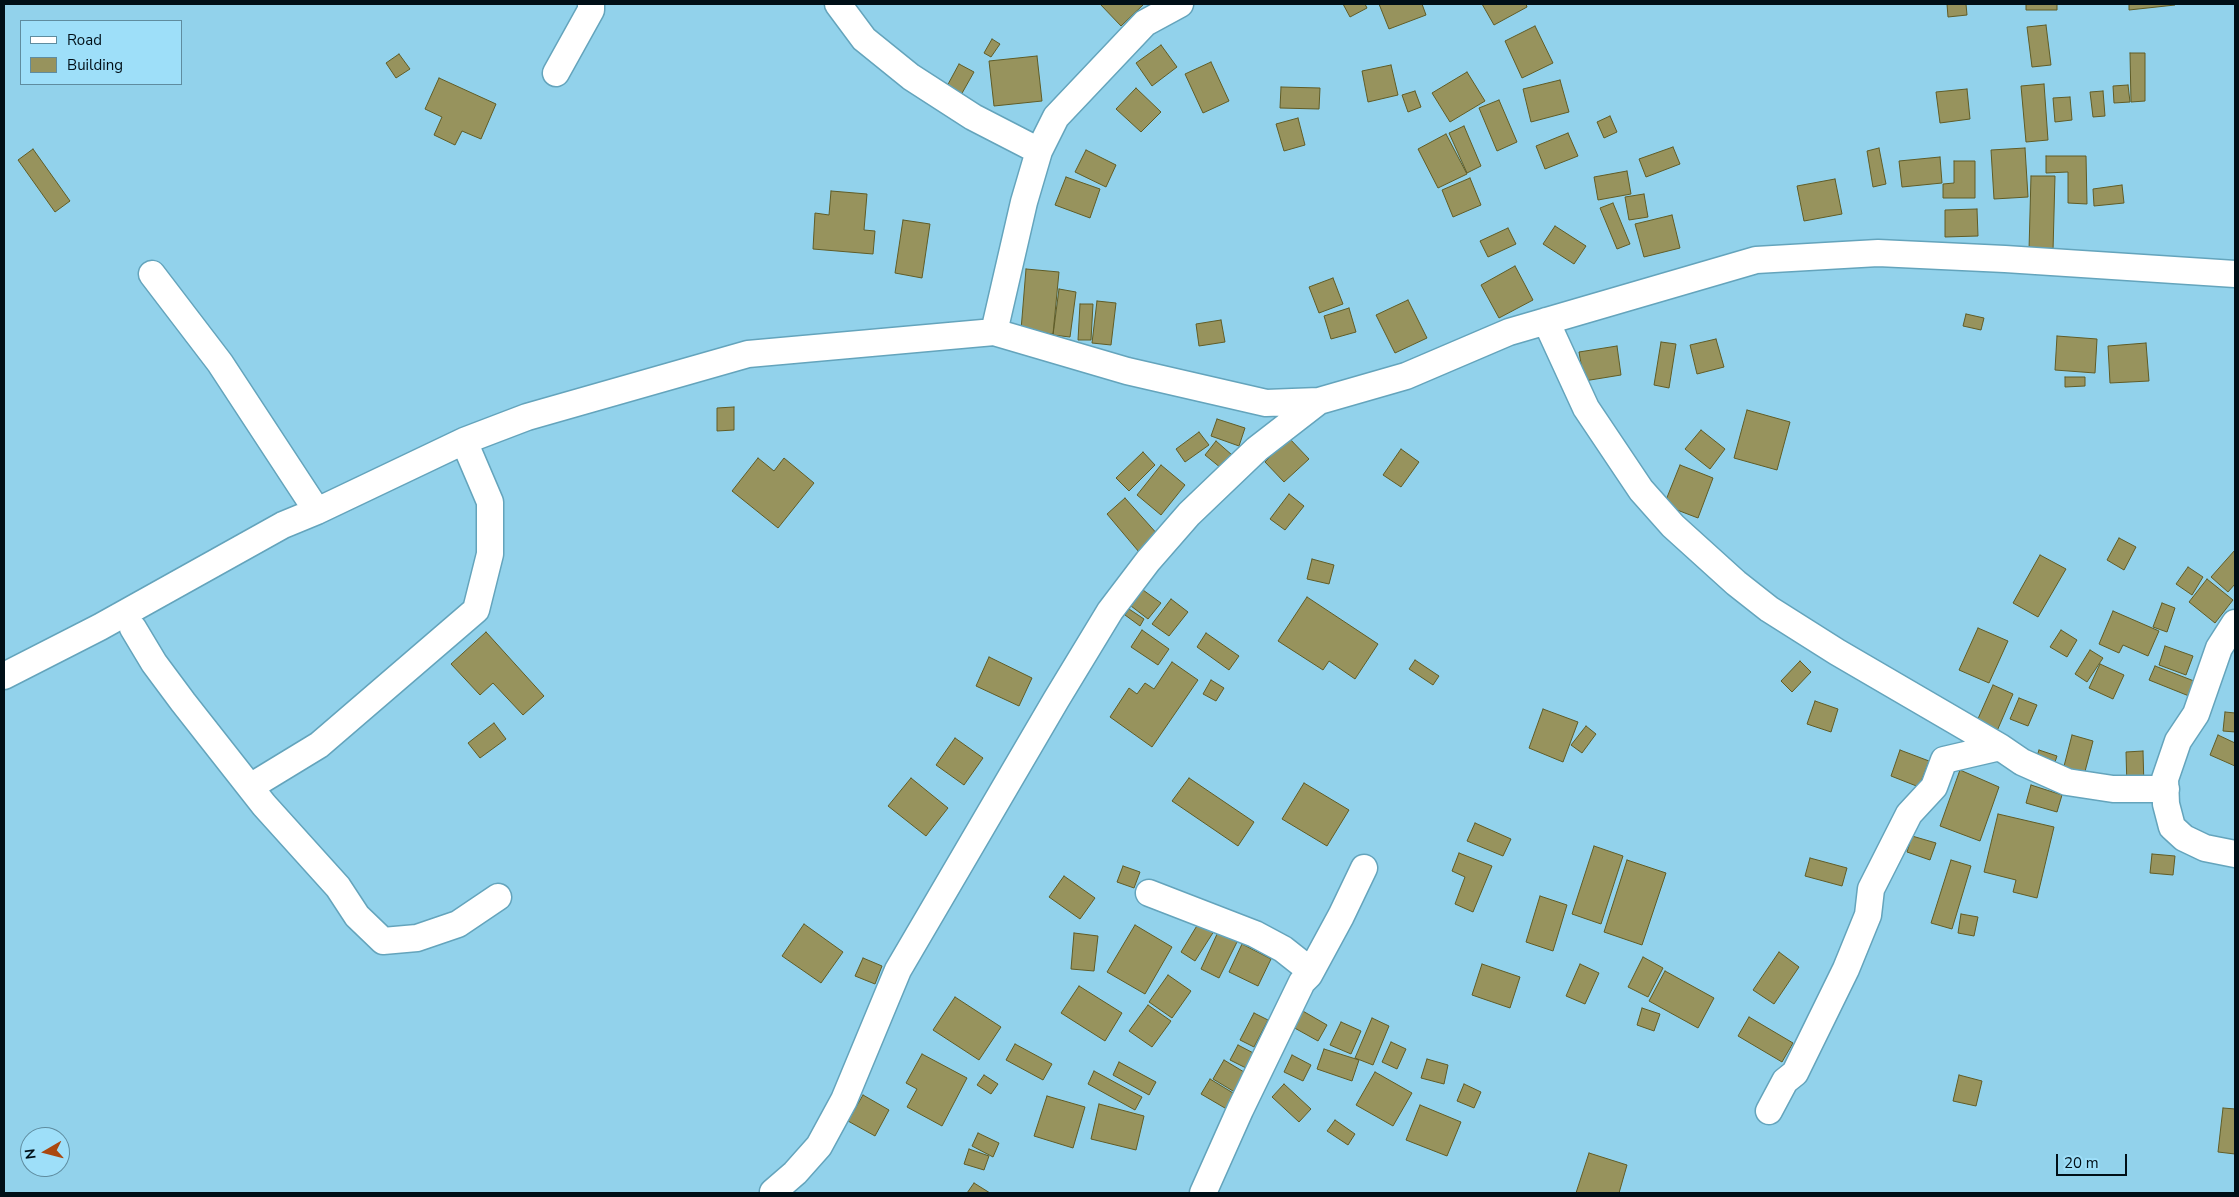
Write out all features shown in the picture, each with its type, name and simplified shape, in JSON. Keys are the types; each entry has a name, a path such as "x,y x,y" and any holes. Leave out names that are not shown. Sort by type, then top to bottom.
{"street":[{"path":"556,73 591,10 591,4"},
{"path":"838,4 864,39 911,77 973,116 1039,151"},
{"path":"994,332 1024,202 1039,151 1056,117 1144,23 1180,4"},
{"path":"4,676 108,622 283,525 318,511 464,441 526,417 748,354 994,332 1128,371 1266,403 1319,401 1406,376 1509,332 1756,260 1878,253 2235,274"},
{"path":"152,274 220,363 318,511"},
{"path":"1546,321 1586,408 1641,490 1673,526 1736,583 1769,609 2022,762 2067,782 2113,789 2166,789"},
{"path":"773,1192 819,1146 844,1100 898,970 1110,611 1148,561 1189,514 1257,449 1319,401"},
{"path":"250,787 320,744 476,610 490,554 490,502 464,441"},
{"path":"2235,623 2218,648 2196,714 2178,741 2165,778 2166,804 2172,827 2184,838 2205,848 2235,854"},
{"path":"134,628 154,663 250,787 338,887 357,916 384,941 417,938 458,924 498,897"},
{"path":"1769,1110 1785,1081 1795,1073 1846,969 1868,915 1871,889 1909,814 1934,787 1944,760 2000,747"},
{"path":"1203,1193 1240,1110 1302,982 1309,974 1364,868"},
{"path":"1148,893 1255,934 1289,954 1302,964 1309,974"}],"building":[{"path":"1100,4 1144,4 1121,26"},
{"path":"1343,4 1365,4 1367,8 1350,17"},
{"path":"1379,4 1422,4 1426,15 1389,29"},
{"path":"1482,4 1526,4 1527,7 1494,25"},
{"path":"1947,4 1966,4 1967,15 1948,17"},
{"path":"2026,4 2057,4 2057,10 2026,10"},
{"path":"2129,4 2175,4 2175,5 2129,10"},
{"path":"2046,25 2051,65 2032,67 2027,27"},
{"path":"1535,26 1553,63 1522,78 1505,41"},
{"path":"992,39 1000,44 991,57 984,53"},
{"path":"1161,45 1177,67 1152,86 1136,63"},
{"path":"2130,53 2145,53 2145,101 2131,102"},
{"path":"399,54 410,69 396,78 386,63"},
{"path":"1037,56 1042,101 994,106 989,61"},
{"path":"1211,62 1229,101 1203,113 1185,74"},
{"path":"959,64 974,72 961,95 946,88"},
{"path":"1391,65 1398,95 1368,102 1362,71"},
{"path":"1467,72 1485,101 1450,122 1432,93"},
{"path":"439,78 496,104 481,139 462,131 455,145 434,135 442,117 425,109"},
{"path":"1560,80 1569,112 1531,122 1523,89"},
{"path":"2044,84 2048,140 2026,142 2021,86"},
{"path":"2128,85 2130,102 2114,103 2113,86"},
{"path":"1281,87 1320,88 1319,109 1280,108"},
{"path":"1136,88 1161,112 1141,132 1116,109"},
{"path":"1967,89 1970,119 1940,123 1936,92"},
{"path":"1415,91 1421,107 1408,112 1402,95"},
{"path":"2103,91 2105,116 2093,117 2090,92"},
{"path":"2070,97 2072,120 2055,122 2053,98"},
{"path":"1499,100 1517,142 1497,151 1479,108"},
{"path":"1610,116 1617,132 1604,138 1597,122"},
{"path":"1298,118 1305,145 1284,151 1276,124"},
{"path":"1464,126 1481,166 1467,173 1449,133"},
{"path":"1568,133 1578,156 1545,169 1536,146"},
{"path":"1446,134 1467,174 1438,188 1418,149"},
{"path":"1673,147 1680,164 1646,177 1639,159"},
{"path":"1879,148 1886,184 1873,187 1867,151"},
{"path":"2025,148 2028,197 1994,199 1991,150"},
{"path":"33,149 70,201 55,212 18,160"},
{"path":"1086,150 1116,165 1106,187 1075,172"},
{"path":"2046,156 2086,156 2087,204 2068,203 2068,172 2046,173"},
{"path":"1940,157 1942,183 1902,187 1899,161"},
{"path":"1954,161 1975,161 1975,198 1943,198 1943,184 1954,183"},
{"path":"1627,171 1631,194 1598,200 1594,177"},
{"path":"2031,176 2055,176 2053,251 2029,250"},
{"path":"1066,177 1100,189 1090,218 1055,205"},
{"path":"1470,178 1481,205 1453,217 1442,190"},
{"path":"1835,179 1842,214 1804,221 1797,186"},
{"path":"2122,185 2124,203 2094,206 2093,189"},
{"path":"831,191 867,194 864,230 875,231 873,254 813,249 815,213 829,215"},
{"path":"1644,194 1648,217 1629,220 1625,197"},
{"path":"1613,203 1630,244 1617,249 1600,208"},
{"path":"1977,209 1978,236 1945,237 1945,210"},
{"path":"1672,215 1680,248 1644,257 1635,224"},
{"path":"903,220 930,224 922,278 895,273"},
{"path":"1555,226 1586,246 1574,264 1543,244"},
{"path":"1508,228 1516,244 1488,257 1480,241"},
{"path":"1515,266 1533,300 1499,318 1481,285"},
{"path":"1026,269 1059,272 1053,334 1021,330"},
{"path":"1333,278 1343,304 1319,313 1309,287"},
{"path":"1059,289 1076,292 1070,337 1053,335"},
{"path":"1408,300 1427,338 1395,353 1376,315"},
{"path":"1097,301 1116,303 1111,345 1092,343"},
{"path":"1080,304 1093,304 1091,340 1078,340"},
{"path":"1349,308 1356,332 1331,339 1324,316"},
{"path":"1966,314 1984,318 1981,330 1963,326"},
{"path":"1221,320 1225,342 1199,346 1196,324"},
{"path":"2057,336 2097,339 2095,373 2055,370"},
{"path":"1716,339 1724,367 1697,374 1690,345"},
{"path":"1661,342 1676,344 1669,388 1654,385"},
{"path":"2146,343 2149,381 2110,383 2108,346"},
{"path":"1617,346 1621,375 1584,381 1579,352"},
{"path":"2065,377 2085,377 2085,386 2065,387"},
{"path":"734,407 734,430 717,431 717,408"},
{"path":"1747,410 1790,422 1777,470 1734,458"},
{"path":"1217,419 1245,428 1239,446 1211,436"},
{"path":"1701,430 1725,449 1710,469 1685,449"},
{"path":"1199,432 1209,445 1185,462 1176,449"},
{"path":"1289,438 1309,459 1284,482 1265,462"},
{"path":"1216,441 1232,455 1221,468 1205,455"},
{"path":"1401,449 1419,462 1401,487 1383,475"},
{"path":"1143,452 1155,465 1129,491 1116,478"},
{"path":"758,458 774,471 784,458 814,483 778,528 732,491"},
{"path":"1161,465 1185,485 1161,515 1137,495"},
{"path":"1680,465 1713,478 1698,518 1664,505"},
{"path":"1289,494 1304,506 1285,530 1270,519"},
{"path":"1125,498 1159,536 1139,552 1107,514"},
{"path":"2119,538 2136,547 2124,570 2107,560"},
{"path":"2235,550 2235,584 2228,592 2211,577"},
{"path":"2040,555 2066,569 2038,617 2013,603"},
{"path":"1312,559 1334,565 1329,584 1307,579"},
{"path":"2188,567 2203,577 2192,595 2176,584"},
{"path":"2207,579 2233,600 2215,623 2189,602"},
{"path":"1143,590 1161,603 1148,619 1131,606"},
{"path":"1307,597 1378,644 1355,679 1329,661 1323,670 1278,641"},
{"path":"1171,599 1188,612 1169,636 1152,624"},
{"path":"2162,603 2175,608 2167,632 2153,627"},
{"path":"1129,609 1144,619 1140,626 1125,615"},
{"path":"2113,611 2159,631 2148,656 2123,645 2119,653 2099,644"},
{"path":"1978,628 2008,641 1989,683 1959,670"},
{"path":"1142,630 1169,649 1158,665 1131,647"},
{"path":"2061,630 2077,640 2067,657 2050,647"},
{"path":"486,632 544,696 523,715 493,683 480,695 451,664"},
{"path":"1206,633 1239,656 1229,670 1197,647"},
{"path":"2165,646 2193,656 2186,675 2159,665"},
{"path":"2090,650 2103,658 2087,682 2075,674"},
{"path":"989,657 1032,678 1019,706 976,686"},
{"path":"1415,660 1439,676 1433,685 1409,669"},
{"path":"1800,661 1811,672 1792,692 1781,681"},
{"path":"1172,662 1198,680 1152,747 1110,717 1129,688 1137,694 1145,683 1154,689"},
{"path":"2100,664 2124,675 2113,699 2089,688"},
{"path":"2155,666 2194,681 2189,696 2149,680"},
{"path":"1211,680 1224,688 1216,701 1203,694"},
{"path":"1993,685 2013,694 1997,731 1977,721"},
{"path":"2019,698 2037,705 2028,726 2010,719"},
{"path":"1815,701 1838,709 1831,732 1807,724"},
{"path":"1543,709 1578,722 1563,762 1529,748"},
{"path":"2225,712 2235,713 2235,732 2223,731"},
{"path":"494,723 506,739 480,758 468,743"},
{"path":"1586,726 1596,734 1582,753 1571,745"},
{"path":"2072,735 2093,741 2083,779 2062,774"},
{"path":"2218,735 2235,743 2235,766 2210,755"},
{"path":"955,738 983,758 964,785 936,765"},
{"path":"1900,750 1929,761 1919,787 1891,776"},
{"path":"2039,750 2057,756 2053,768 2035,762"},
{"path":"2143,751 2144,787 2127,788 2126,752"},
{"path":"1960,770 1999,787 1980,841 1940,826"},
{"path":"911,778 948,808 926,836 888,806"},
{"path":"1189,778 1254,822 1238,846 1172,801"},
{"path":"1304,783 1349,810 1327,846 1282,819"},
{"path":"2031,785 2062,795 2057,812 2026,803"},
{"path":"1998,814 2054,827 2037,898 2013,892 2016,880 1984,872"},
{"path":"1475,823 1511,839 1503,856 1467,841"},
{"path":"1912,836 1936,843 1930,860 1907,852"},
{"path":"1594,846 1623,856 1601,924 1572,914"},
{"path":"1459,853 1492,866 1473,912 1455,904 1465,877 1452,871"},
{"path":"2152,854 2175,856 2173,875 2150,873"},
{"path":"1810,858 1847,868 1842,886 1805,876"},
{"path":"1627,860 1666,873 1642,945 1604,932"},
{"path":"1951,860 1971,866 1952,929 1931,923"},
{"path":"1123,866 1140,872 1134,888 1117,882"},
{"path":"1064,876 1095,898 1080,919 1049,897"},
{"path":"1540,896 1567,905 1553,951 1526,942"},
{"path":"1961,914 1978,917 1974,936 1958,933"},
{"path":"1201,919 1216,928 1195,961 1181,952"},
{"path":"804,924 843,952 821,983 782,956"},
{"path":"1135,925 1172,947 1145,994 1107,972"},
{"path":"1218,932 1237,942 1219,978 1201,969"},
{"path":"1074,933 1098,936 1094,971 1071,969"},
{"path":"1242,944 1271,959 1258,986 1229,972"},
{"path":"1779,952 1799,967 1774,1004 1753,990"},
{"path":"1643,957 1663,968 1648,997 1628,987"},
{"path":"863,958 882,966 875,984 855,976"},
{"path":"1482,964 1520,977 1510,1008 1472,995"},
{"path":"1580,964 1599,973 1585,1004 1566,996"},
{"path":"1665,971 1714,998 1698,1028 1649,1001"},
{"path":"1168,975 1191,991 1172,1018 1149,1002"},
{"path":"1079,986 1122,1013 1105,1041 1061,1013"},
{"path":"955,997 1001,1027 979,1060 933,1030"},
{"path":"1148,1005 1171,1021 1152,1047 1129,1031"},
{"path":"1642,1008 1660,1014 1654,1031 1637,1025"},
{"path":"1301,1010 1327,1025 1318,1041 1291,1026"},
{"path":"1254,1013 1268,1020 1254,1047 1240,1040"},
{"path":"1749,1017 1793,1043 1782,1062 1738,1036"},
{"path":"1372,1018 1389,1026 1373,1065 1355,1058"},
{"path":"1341,1022 1361,1031 1351,1054 1330,1045"},
{"path":"1391,1042 1406,1049 1397,1069 1382,1062"},
{"path":"1015,1044 1052,1064 1043,1080 1006,1060"},
{"path":"1238,1045 1261,1057 1254,1072 1230,1060"},
{"path":"1324,1049 1359,1060 1352,1081 1317,1069"},
{"path":"922,1054 967,1078 942,1126 907,1107 917,1089 906,1083"},
{"path":"1292,1055 1311,1065 1303,1081 1284,1072"},
{"path":"1427,1059 1448,1065 1444,1084 1421,1078"},
{"path":"1224,1060 1249,1075 1238,1094 1213,1079"},
{"path":"1119,1062 1156,1082 1149,1095 1113,1075"},
{"path":"1094,1071 1142,1097 1135,1110 1088,1084"},
{"path":"1375,1072 1412,1093 1393,1126 1356,1105"},
{"path":"984,1075 998,1084 991,1094 977,1085"},
{"path":"1959,1075 1982,1081 1976,1106 1953,1101"},
{"path":"1210,1079 1238,1096 1230,1111 1201,1094"},
{"path":"1284,1084 1311,1109 1299,1122 1272,1097"},
{"path":"1464,1084 1481,1092 1474,1108 1457,1101"},
{"path":"863,1095 889,1110 875,1136 848,1121"},
{"path":"1047,1096 1085,1107 1073,1148 1034,1136"},
{"path":"1099,1104 1144,1116 1136,1150 1091,1139"},
{"path":"1420,1105 1461,1122 1447,1156 1406,1140"},
{"path":"2223,1108 2235,1109 2235,1154 2218,1152"},
{"path":"1335,1120 1355,1134 1348,1145 1327,1131"},
{"path":"978,1133 999,1143 993,1157 972,1146"},
{"path":"969,1149 989,1156 984,1170 964,1164"},
{"path":"1589,1153 1627,1165 1619,1193 1576,1193"},
{"path":"974,1183 990,1193 967,1193"}]}
